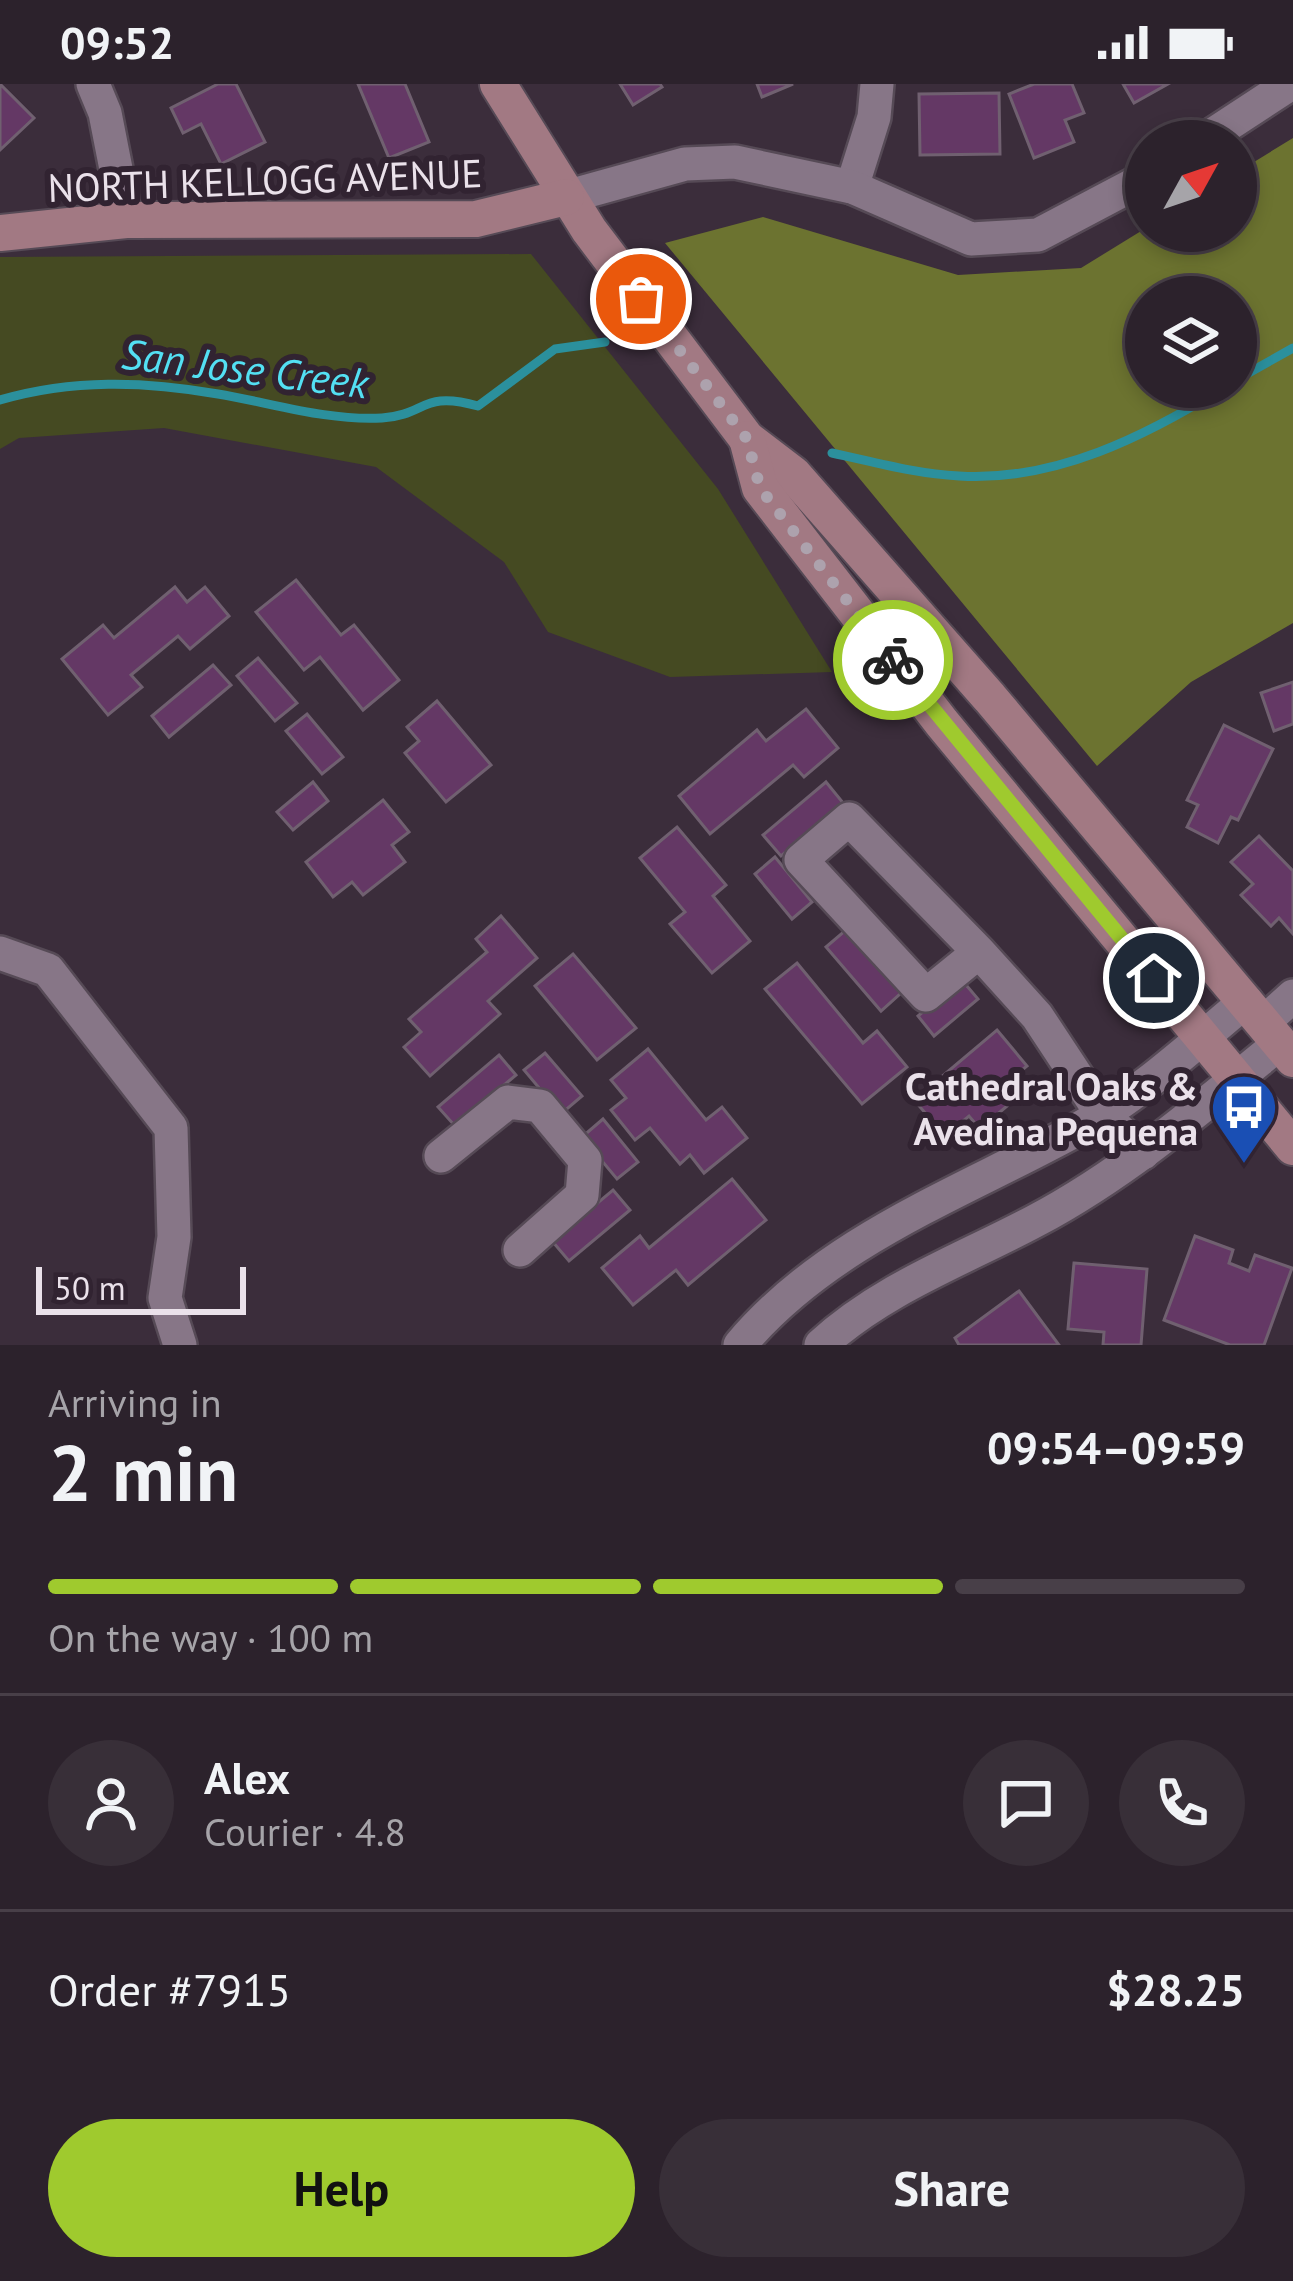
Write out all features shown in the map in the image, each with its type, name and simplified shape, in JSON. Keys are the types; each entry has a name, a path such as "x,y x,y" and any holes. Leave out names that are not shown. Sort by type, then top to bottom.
{"main road":[{"path":"498,84 566,197 747,439 793,473 1270,1031"},
{"name":"NORTH KELLOGG AVENUE","path":"0,233 126,220 476,219 566,197"},
{"path":"747,439 760,488 942,723 1293,1147"}],"street":[{"path":"93,84 105,113 126,220"},
{"path":"852,187 874,117 877,84"},
{"path":"1235,120 1290,84"},
{"name":"NORTH KELLOGG AVENUE","path":"566,197 685,164 735,162 852,187 970,239 1038,236 1125,189"},
{"path":"979,952 926,995 801,860 850,819 979,952 1037,1016 1101,1113 1143,1153"},
{"path":"0,953 48,970 172,1128 174,1237 165,1298 180,1345"},
{"path":"821,1345 874,1304 1036,1220 1143,1153 1238,1077 1293,996"},
{"path":"740,1345 838,1259 1101,1113 1204,1036 1270,1031"},
{"path":"442,1156 508,1102 540,1106 585,1160 582,1195 520,1250"}],"green space":[{"path":"1293,138 1293,623 1191,682 1097,766 665,243 763,217 958,275 1081,268 1125,241 1125,252 1257,252 1257,160"},
{"path":"531,254 718,489 832,672 670,677 548,632 504,562 376,467 164,428 19,438 0,449 0,257"}],"building":[{"path":"0,84 34,118 0,150"},
{"path":"218,84 236,84 265,142 221,164 201,124 183,133 171,108"},
{"path":"358,84 405,84 429,142 389,158"},
{"path":"620,84 660,84 662,87 633,105"},
{"path":"757,84 793,84 762,97"},
{"path":"1034,84 1072,84 1084,113 1065,120 1074,142 1034,158 1009,94"},
{"path":"1123,84 1168,84 1134,103"},
{"path":"999,93 1000,154 920,155 919,94"},
{"path":"296,580 341,635 354,625 399,680 363,710 320,657 304,670 256,612"},
{"path":"175,587 187,602 205,587 229,616 190,649 178,636 131,675 142,687 108,715 62,659 103,625 114,638"},
{"path":"258,658 297,703 275,721 237,676"},
{"path":"213,665 231,685 169,737 152,716"},
{"path":"1293,682 1293,724 1274,731 1261,693"},
{"path":"437,701 491,765 446,802 405,753 419,741 407,727"},
{"path":"806,709 838,748 804,777 793,765 710,834 679,796 757,730 766,741"},
{"path":"307,714 343,757 322,774 286,731"},
{"path":"1224,725 1273,749 1238,820 1231,817 1218,843 1187,827 1198,805 1187,800"},
{"path":"313,782 328,801 293,830 277,812"},
{"path":"826,782 844,804 781,856 763,835"},
{"path":"383,800 409,832 392,845 405,862 363,895 352,882 333,897 306,862"},
{"path":"677,827 726,885 713,896 750,941 712,973 670,924 685,912 640,858"},
{"path":"1259,836 1293,871 1293,934 1279,918 1271,926 1241,895 1253,884 1231,862"},
{"path":"775,857 812,902 792,919 755,874"},
{"path":"501,916 537,958 488,1001 500,1014 430,1076 404,1047 421,1032 409,1019 487,952 476,939"},
{"path":"847,929 901,993 881,1011 826,947"},
{"path":"573,954 636,1028 597,1060 535,986"},
{"path":"797,963 863,1043 877,1031 907,1067 862,1104 765,989"},
{"path":"961,979 978,999 934,1036 918,1016"},
{"path":"997,1030 1027,1066 1001,1087 1013,1101 980,1129 969,1116 945,1136 914,1100"},
{"path":"648,1049 706,1120 722,1107 747,1138 704,1173 690,1155 680,1164 650,1128 635,1140 611,1110 626,1098 611,1080"},
{"path":"545,1053 582,1096 561,1114 524,1070"},
{"path":"499,1055 516,1075 455,1126 438,1107"},
{"path":"603,1119 638,1162 617,1179 582,1137"},
{"path":"732,1179 766,1220 688,1285 676,1270 633,1305 602,1268 640,1236 649,1248"},
{"path":"613,1190 630,1210 569,1261 552,1241"},
{"path":"1195,1236 1233,1250 1229,1263 1249,1271 1255,1255 1292,1268 1264,1345 1230,1345 1164,1320"},
{"path":"1074,1263 1147,1269 1141,1345 1103,1345 1104,1332 1068,1329"},
{"path":"1019,1291 1059,1345 959,1345 955,1338"}],"waterway":[{"name":"San Jose Creek","path":"0,400 81,385 163,386 320,414 382,418 434,402 478,406 555,349 605,342"},
{"name":"San Jose Creek","path":"1257,368 1293,348"},
{"name":"San Jose Creek","path":"832,453 943,475 1030,472 1098,452 1188,408"}],"way so far":[{"path":"641,299 747,439 760,488 893,660"}],"place":[{"name":"Cathedral Oaks & Avedina Pequena","path":"1244,1166"}],"route":[{"path":"893,660 1154,978"}]}
